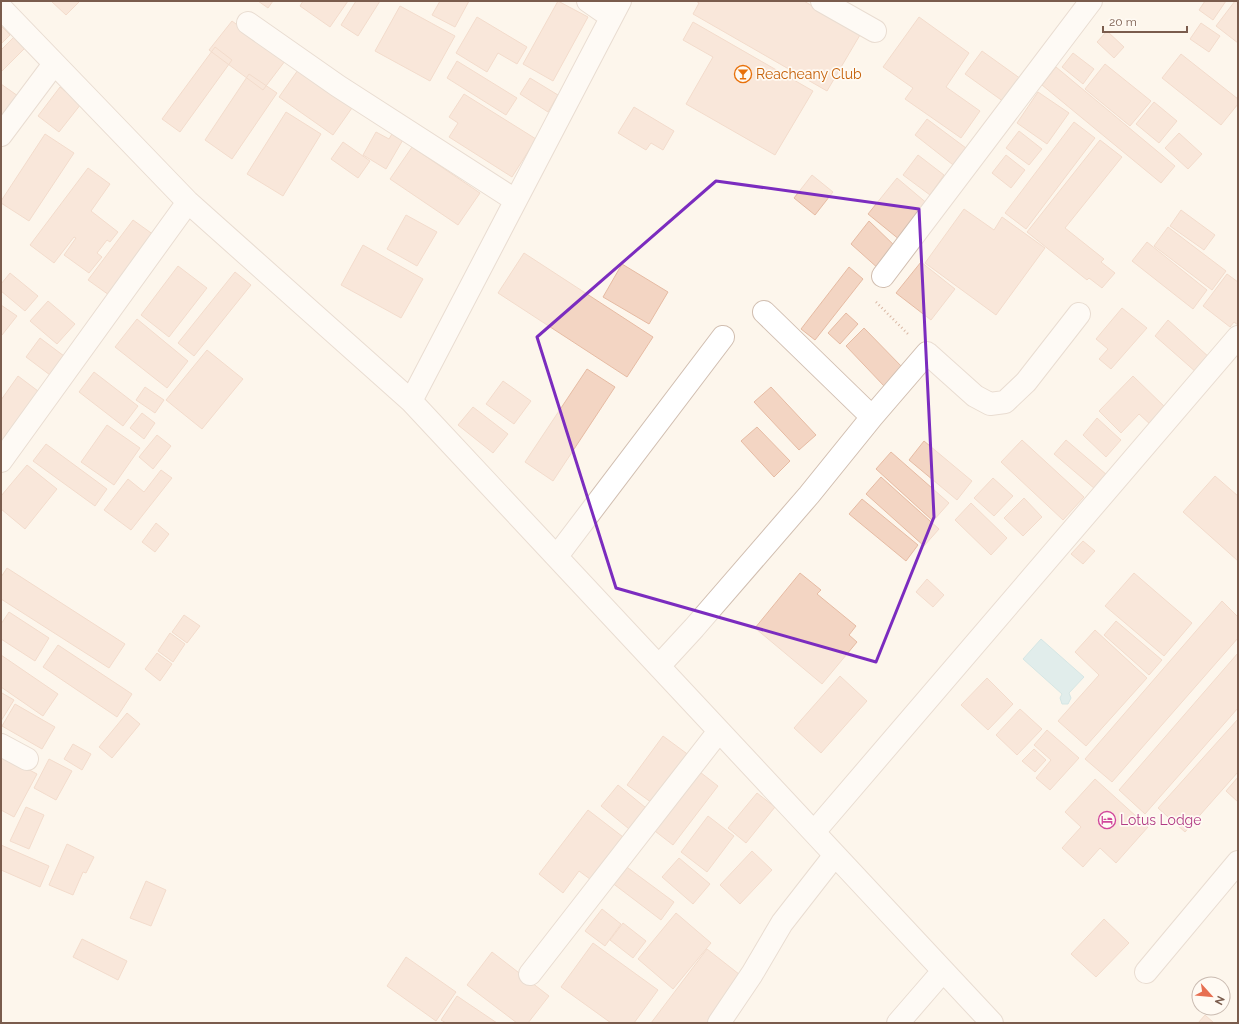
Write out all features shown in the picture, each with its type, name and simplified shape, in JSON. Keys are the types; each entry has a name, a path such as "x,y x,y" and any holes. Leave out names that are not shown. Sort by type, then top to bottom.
{"street":[{"path":"411,401 615,9 588,1"},
{"path":"822,1 875,31"},
{"path":"884,276 1091,1"},
{"path":"1,8 188,202 411,401 992,1023"},
{"path":"248,22 338,86 515,200"},
{"path":"1,135 54,64"},
{"path":"1,462 188,202"},
{"path":"764,312 872,417"},
{"path":"658,666 694,628 809,495 872,417 927,354 975,396 990,404 1005,402 1026,382 1079,314"},
{"path":"557,556 723,337"},
{"path":"814,832 1238,337"},
{"path":"530,974 719,731"},
{"path":"1,745 27,759"},
{"path":"719,1023 752,974 782,922 835,855"},
{"path":"1146,972 1238,862"},
{"path":"898,1023 943,971"}],"path":[{"path":"884,276 872,294 872,297 927,354"}],"highlighted area":[{"path":"716,181 919,209 934,517 876,662 616,588 537,337"}],"water":[{"path":"1041,639 1084,677 1069,693 1071,698 1068,704 1062,704 1060,698 1062,694 1023,659"}],"building":[{"path":"51,1 80,1 66,15"},
{"path":"258,1 273,1 268,8"},
{"path":"303,1 348,1 330,27 300,6"},
{"path":"356,1 380,1 358,36 341,25"},
{"path":"440,1 469,1 455,27 432,15"},
{"path":"558,1 588,17 553,81 523,64"},
{"path":"696,1 804,1 860,35 827,91 693,14 699,3"},
{"path":"1205,1 1226,1 1213,20 1199,10"},
{"path":"1235,1 1238,3 1238,43 1216,26"},
{"path":"400,6 455,36 430,81 375,51"},
{"path":"477,17 527,47 517,64 498,53 487,72 456,53"},
{"path":"919,17 969,53 946,87 980,111 961,138 905,99 913,88 883,67"},
{"path":"232,21 285,61 263,90 209,50"},
{"name":"Reacheany Club","path":"693,22 813,91 775,155 686,104 713,57 683,40"},
{"path":"1201,23 1220,36 1209,52 1190,39"},
{"path":"1,26 10,35 1,44"},
{"path":"1107,31 1124,47 1114,58 1097,42"},
{"path":"14,37 25,48 1,72 1,50"},
{"path":"215,47 232,60 180,132 162,119"},
{"path":"982,51 1021,79 1004,102 965,74"},
{"path":"1073,53 1094,69 1083,84 1062,67"},
{"path":"1181,54 1238,99 1238,104 1221,125 1162,78"},
{"path":"457,61 517,98 506,115 447,78"},
{"path":"1105,64 1151,101 1130,126 1085,89"},
{"path":"1056,67 1175,166 1161,183 1042,85"},
{"path":"298,70 352,108 333,135 279,97"},
{"path":"249,74 277,93 232,159 205,140"},
{"path":"530,78 558,95 548,112 520,94"},
{"path":"1,84 18,96 1,118"},
{"path":"60,87 81,104 59,132 38,116"},
{"path":"1038,92 1069,113 1047,144 1017,123"},
{"path":"464,94 536,139 512,177 449,137 458,123 449,117"},
{"path":"1154,102 1177,121 1159,143 1136,124"},
{"path":"634,107 674,131 663,150 651,143 646,150 618,133"},
{"path":"286,112 321,134 283,196 247,174"},
{"path":"927,119 970,151 957,168 915,135"},
{"path":"1074,122 1095,138 1026,229 1005,213"},
{"path":"1019,131 1042,149 1029,165 1006,148"},
{"path":"376,132 389,139 393,132 404,138 386,169 363,155"},
{"path":"1179,133 1202,154 1188,169 1165,148"},
{"path":"45,134 74,153 29,221 1,203 1,201"},
{"path":"1100,140 1122,157 1065,228 1104,259 1101,262 1115,273 1102,288 1089,278 1087,280 1027,232"},
{"path":"343,142 370,161 358,178 331,159"},
{"path":"412,147 480,193 458,225 390,179"},
{"path":"918,155 944,175 930,195 903,175"},
{"path":"1006,155 1025,170 1011,188 992,173"},
{"path":"88,168 110,184 91,211 118,232 110,242 107,240 97,253 102,257 89,273 64,255 76,238 74,237 54,263 30,245"},
{"path":"812,175 833,192 815,215 794,198"},
{"path":"897,178 929,205 900,240 868,214"},
{"path":"964,209 994,230 1002,217 1045,248 996,315 925,263"},
{"path":"1181,210 1215,235 1204,250 1170,226"},
{"path":"406,215 437,232 417,266 387,249"},
{"path":"133,220 154,235 109,295 88,280"},
{"path":"869,221 897,248 880,270 851,244"},
{"path":"1168,227 1226,271 1212,290 1154,246"},
{"path":"1147,242 1207,290 1193,309 1132,261"},
{"path":"363,245 423,279 401,318 341,285"},
{"path":"524,253 653,337 627,377 498,293"},
{"path":"921,262 955,289 931,320 896,293"},
{"path":"622,264 668,292 649,324 603,297"},
{"path":"178,266 207,288 169,337 141,315"},
{"path":"849,267 863,279 815,340 801,329"},
{"path":"235,272 251,285 194,356 178,343"},
{"path":"10,273 38,296 25,311 1,291 1,284"},
{"path":"1227,274 1238,282 1238,325 1234,322 1230,327 1203,306"},
{"path":"48,301 75,324 57,344 30,321"},
{"path":"1,305 17,316 2,335 1,335"},
{"path":"1122,308 1147,328 1111,369 1099,359 1108,349 1096,339"},
{"path":"846,313 858,324 840,344 828,333"},
{"path":"137,319 188,361 167,388 115,347"},
{"path":"1168,320 1210,358 1197,373 1155,336"},
{"path":"864,328 903,368 884,386 846,346"},
{"path":"40,338 64,356 50,375 26,357"},
{"path":"207,350 243,379 202,429 166,400"},
{"path":"587,369 615,387 553,481 525,462"},
{"path":"94,372 138,406 123,426 79,392"},
{"path":"18,376 42,394 1,451 1,400"},
{"path":"1133,376 1168,410 1152,426 1139,414 1121,433 1099,411"},
{"path":"503,381 531,401 514,424 486,404"},
{"path":"145,387 164,400 155,413 136,400"},
{"path":"771,387 816,435 799,450 754,402"},
{"path":"473,407 508,434 493,453 458,425"},
{"path":"142,413 155,423 144,439 130,428"},
{"path":"1097,418 1121,440 1106,457 1083,435"},
{"path":"107,425 140,448 114,485 81,462"},
{"path":"757,427 790,461 774,477 741,441"},
{"path":"157,435 171,446 153,469 139,457"},
{"path":"1022,440 1084,497 1063,520 1001,462"},
{"path":"1066,440 1107,475 1095,489 1054,454"},
{"path":"924,441 972,481 957,500 909,460"},
{"path":"46,444 107,489 95,506 33,461"},
{"path":"891,452 949,503 933,521 876,469"},
{"path":"27,465 57,489 25,529 1,509 1,496"},
{"path":"161,470 172,478 131,530 104,510 128,479 144,492"},
{"path":"1215,476 1238,496 1238,561 1183,512"},
{"path":"881,477 939,529 924,546 866,494"},
{"path":"993,478 1013,496 994,516 974,498"},
{"path":"1024,498 1042,517 1023,536 1004,518"},
{"path":"862,499 918,545 906,561 849,514"},
{"path":"971,503 1007,538 991,555 955,520"},
{"path":"156,523 169,534 155,552 142,542"},
{"path":"1083,541 1095,551 1083,564 1071,554"},
{"path":"7,568 125,644 109,668 1,599 1,577"},
{"path":"800,573 821,590 817,594 856,626 849,635 857,642 822,684 755,628"},
{"path":"1134,573 1192,623 1164,656 1105,606"},
{"path":"927,579 944,595 933,607 916,592"},
{"path":"1222,601 1238,617 1238,638 1112,782 1085,759"},
{"path":"9,612 49,638 35,661 1,639 1,624"},
{"path":"184,615 200,626 187,643 172,632"},
{"path":"1116,621 1162,660 1149,675 1104,635"},
{"path":"1095,630 1147,678 1086,746 1058,721 1099,675 1075,652"},
{"path":"170,633 185,644 173,662 158,651"},
{"path":"58,645 132,694 117,717 43,667"},
{"path":"157,653 172,664 160,681 145,669"},
{"path":"1238,653 1238,708 1145,814 1119,790"},
{"path":"1,655 58,694 43,716 1,687"},
{"path":"840,676 867,701 821,753 794,728"},
{"path":"987,678 1013,704 988,730 961,705"},
{"path":"2,693 14,700 1,721 1,695"},
{"path":"15,704 55,727 42,749 2,726"},
{"path":"1020,709 1042,729 1017,755 996,735"},
{"path":"127,713 140,724 112,758 99,747"},
{"path":"1238,719 1238,772 1185,832 1158,808"},
{"path":"1047,730 1079,758 1050,790 1036,778 1051,760 1034,745"},
{"path":"663,736 690,756 655,805 627,785"},
{"path":"73,744 91,754 82,770 64,759"},
{"path":"1034,749 1046,760 1035,772 1022,761"},
{"path":"1,755 37,774 14,817 1,810"},
{"path":"49,759 72,771 56,800 34,788"},
{"path":"696,769 718,786 673,845 651,828"},
{"path":"1238,777 1238,802 1226,791"},
{"name":"Lotus Lodge","path":"1095,779 1148,827 1116,863 1100,848 1083,867 1062,848 1081,827 1065,812"},
{"path":"618,785 651,812 634,833 601,806"},
{"path":"757,793 775,807 746,843 728,828"},
{"path":"26,807 44,815 29,849 10,841"},
{"path":"588,810 627,840 594,882 579,871 563,893 539,874"},
{"path":"708,816 734,836 707,872 681,852"},
{"path":"67,844 94,857 86,873 83,872 73,895 49,885"},
{"path":"1,845 49,866 40,887 1,870"},
{"path":"752,851 772,870 740,904 720,885"},
{"path":"679,858 710,884 693,904 662,877"},
{"path":"624,865 674,902 661,920 611,882"},
{"path":"146,881 166,890 151,926 130,918"},
{"path":"602,909 621,924 605,946 585,931"},
{"path":"676,913 711,943 673,989 638,959"},
{"path":"1104,919 1129,943 1096,977 1071,954"},
{"path":"623,923 646,941 633,958 610,940"},
{"path":"82,939 127,961 118,980 73,957"},
{"path":"593,943 658,990 634,1023 611,1023 561,987"},
{"path":"707,949 744,978 710,1023 651,1023"},
{"path":"492,952 549,996 528,1023 517,1023 467,985"},
{"path":"406,957 456,992 436,1021 387,986"},
{"path":"457,996 497,1023 446,1023 441,1020"},
{"path":"1204,1016 1206,1016 1214,1023 1198,1023"}],"place":[{"name":"Reacheany Club","path":"743,74"},
{"name":"Lotus Lodge","path":"1107,820"}]}
